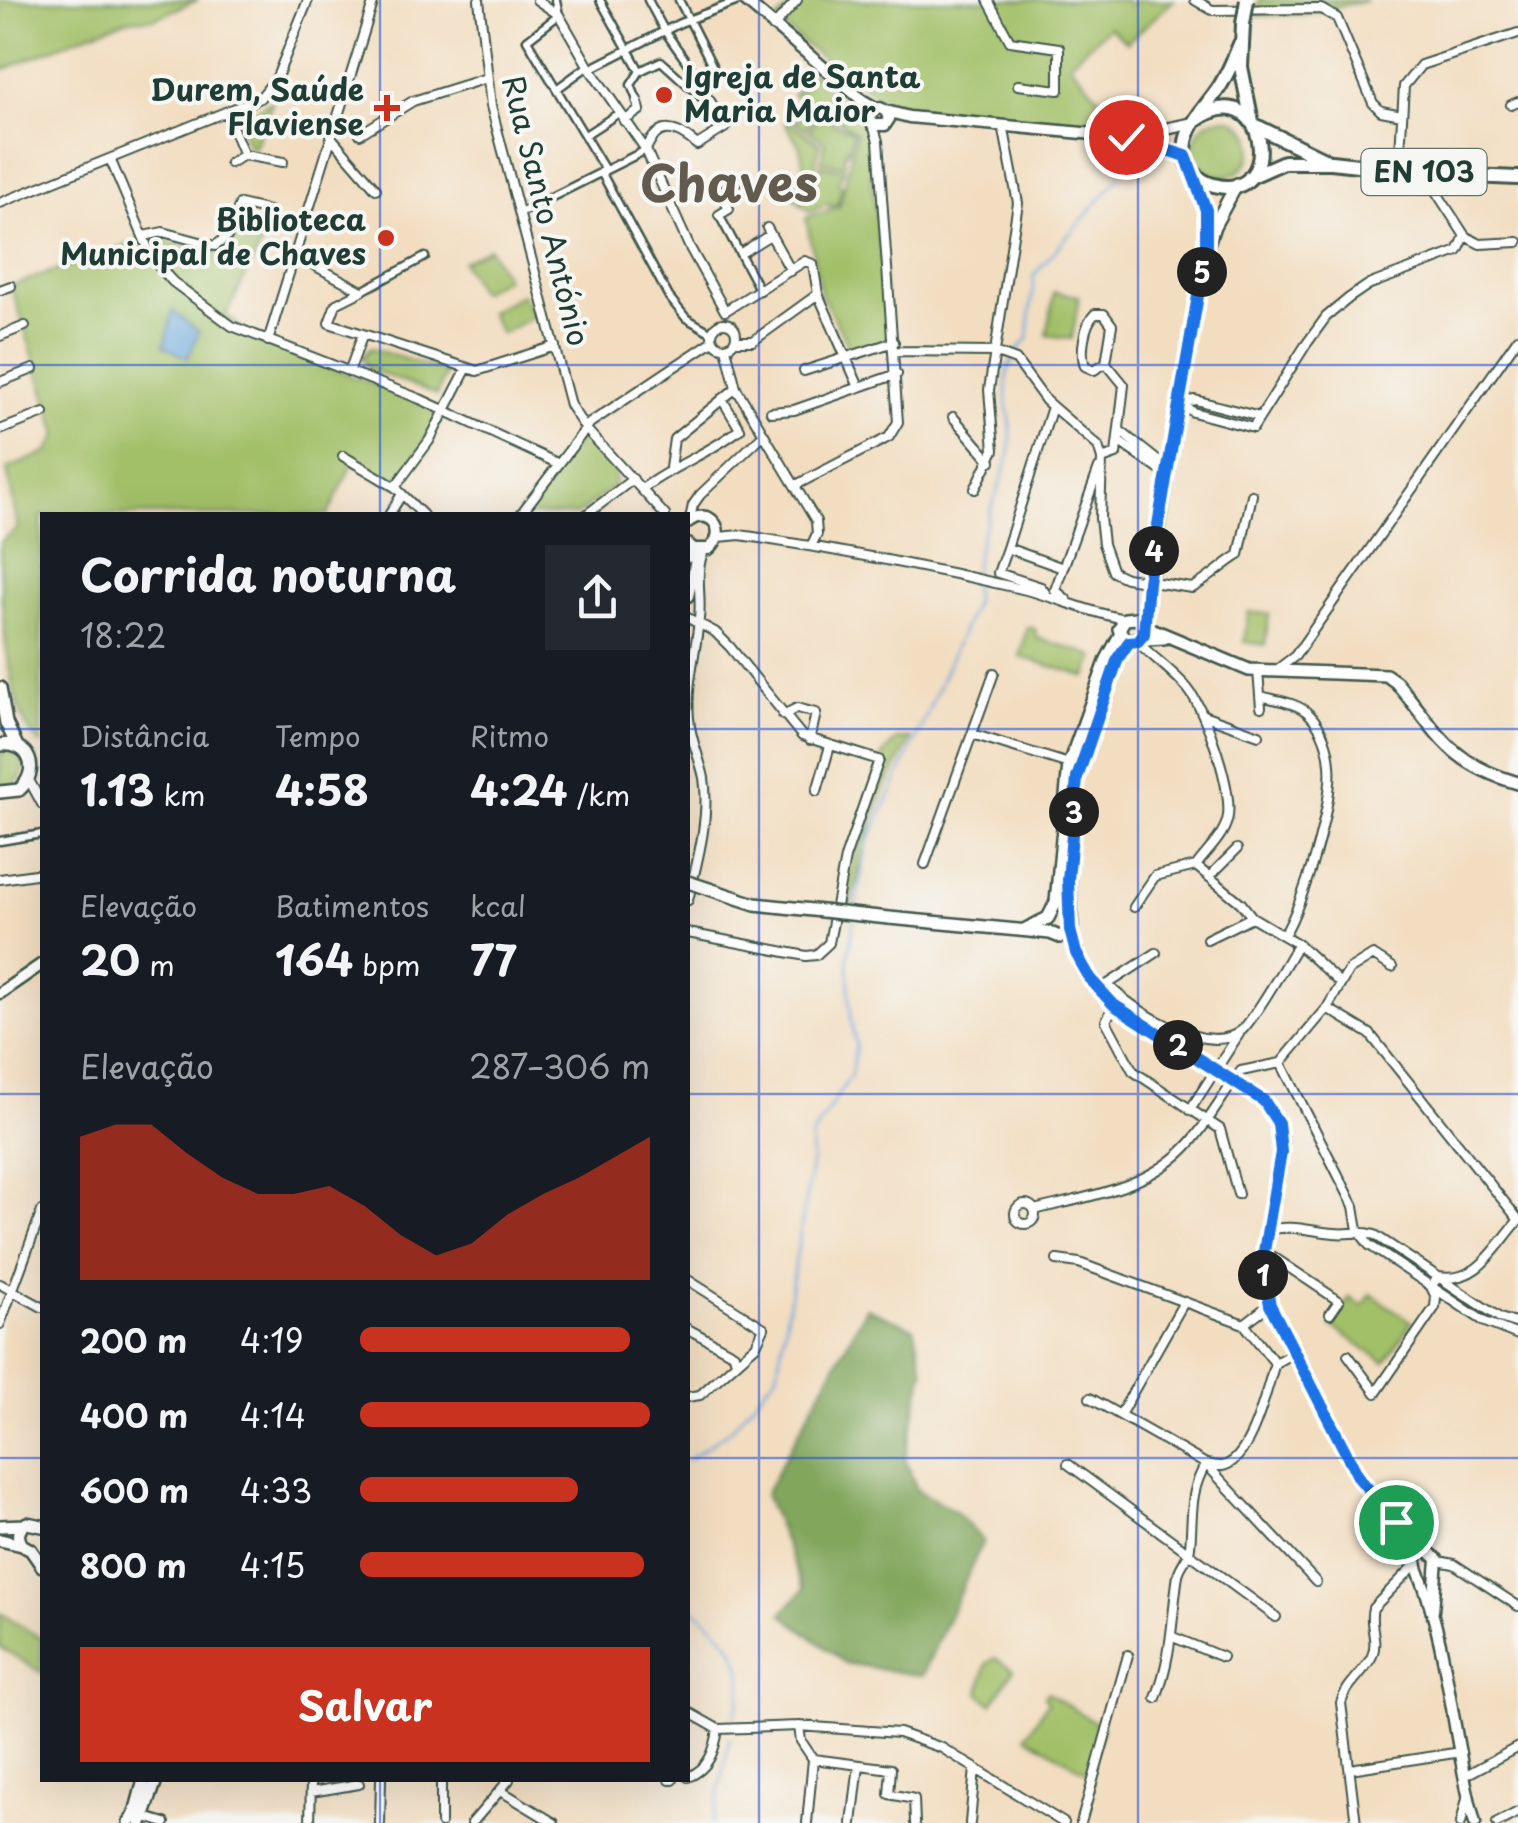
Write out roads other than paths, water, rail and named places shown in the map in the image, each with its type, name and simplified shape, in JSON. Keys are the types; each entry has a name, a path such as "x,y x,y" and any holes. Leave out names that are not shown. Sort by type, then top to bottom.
{"main road":[{"path":"1206,250 1216,220 1242,181 1256,170 1262,148 1244,89 1240,44 1251,5"},
{"path":"1062,930 1046,926 1058,894 1069,764 1109,654 1129,638 1144,634 1148,585 1206,250 1207,214 1184,144 1240,44"},
{"path":"1195,121 1218,109 1242,114 1254,124 1331,162"},
{"path":"1192,171 1212,185 1242,181 1284,162 1331,162"},
{"name":"EN 103","path":"1331,162 1518,178"},
{"path":"1062,930 1078,772 1118,658 1129,638 1127,618 1148,585"},
{"path":"1127,618 1136,618 1170,638 1239,667 1312,674 1383,674 1392,678 1445,744 1470,765 1518,782"},
{"path":"1129,638 1170,638"},
{"path":"0,688 6,723 32,764 29,778"},
{"path":"0,745 40,754"},
{"path":"2,794 19,790 40,772"},
{"path":"690,883 771,907 1018,930 1062,930"},
{"path":"1018,930 1059,911 1062,930"},
{"path":"0,1526 40,1523"},
{"path":"24,1525 18,1536 32,1547"},
{"path":"0,1540 32,1547"},
{"path":"138,1819 144,1782"},
{"path":"138,1819 155,1782"}],"street":[{"path":"0,204 260,98 277,77 308,0"},
{"path":"268,341 374,0"},
{"name":"Rua Santo António","path":"479,0 491,106 570,405 585,428 663,512"},
{"path":"538,0 559,15"},
{"path":"522,512 585,428 713,337 723,323 725,311 689,246 646,150 589,68 559,15 556,0"},
{"path":"600,0 640,71"},
{"path":"648,0 703,85"},
{"path":"679,0 716,73"},
{"path":"558,88 664,30 742,0 880,118 909,116 1126,137 1186,156"},
{"path":"773,27 797,0"},
{"path":"988,0 1010,40 1059,48 1060,90 1018,85"},
{"path":"1195,0 1212,10 1251,5 1322,8 1337,18 1373,103 1381,110 1402,115"},
{"path":"559,15 527,40 586,135 669,298 686,318 726,348 736,388 817,524 811,546"},
{"path":"1399,169 1404,86 1421,65 1518,33"},
{"path":"520,213 646,150 649,142 668,129 680,130 697,145 726,128 710,101 661,61 640,71 632,84 640,110 586,135"},
{"path":"360,134 413,101 487,78"},
{"path":"226,112 244,155"},
{"path":"796,485 889,437 898,422 878,140 880,118"},
{"path":"1126,137 1195,121"},
{"path":"975,489 994,450 989,390 1018,202 1003,125"},
{"path":"332,137 376,189"},
{"path":"230,163 244,155 283,162"},
{"path":"111,161 153,260 173,282 232,326 445,412 559,464"},
{"path":"1423,172 1465,236 1490,245 1518,242"},
{"path":"736,183 720,192 729,209 719,214 760,292"},
{"path":"144,236 163,232 215,246 221,244 231,228 240,204 269,211 270,224 262,231 231,228"},
{"path":"741,253 768,232 792,271"},
{"path":"1180,402 1195,400 1260,417 1326,318 1348,298 1368,286 1458,251 1465,236"},
{"path":"295,255 362,291"},
{"path":"425,257 336,304 329,323 467,368 488,370 555,346"},
{"path":"725,311 792,271 809,262 813,264 818,294 858,385"},
{"path":"0,290 11,286"},
{"path":"726,348 736,341 753,341 818,294"},
{"path":"1102,459 1116,454 1124,385 1106,363 1110,320 1104,314 1096,314 1089,319 1082,360 1094,370 1106,363"},
{"path":"723,323 734,327 736,341"},
{"path":"0,336 25,326"},
{"path":"349,372 364,334"},
{"path":"1262,707 1264,671 1285,666 1295,656 1518,338"},
{"path":"804,371 847,356 894,347 994,352 1011,358 1052,407 1098,446 1102,459 1103,544 1111,568 1122,578 1148,585 1192,588 1238,555 1252,495"},
{"path":"395,487 429,441 467,368"},
{"path":"0,382 33,369"},
{"path":"771,412 794,410 896,374"},
{"path":"670,468 674,438 736,388"},
{"path":"642,488 670,468 715,449 740,428 722,399"},
{"path":"1048,596 1041,587 998,572 1052,407"},
{"path":"0,430 44,413"},
{"path":"953,418 991,461"},
{"path":"1120,431 1168,469"},
{"path":"690,517 700,494 764,434"},
{"path":"1118,442 1168,469"},
{"path":"343,456 395,487 420,512"},
{"path":"1087,610 1061,597 1056,590 1102,459"},
{"path":"590,512 632,478"},
{"path":"391,512 402,494"},
{"path":"690,520 700,515 711,518 718,526 714,546 693,551"},
{"path":"718,538 740,535 894,559 1031,591 1097,614 1127,618"},
{"path":"1006,548 1063,568"},
{"path":"690,578 693,551"},
{"path":"690,672 698,624 698,568 693,551"},
{"path":"1097,614 1186,688 1203,715 1228,805 1227,820 1220,834 1196,866 1154,876 1134,907"},
{"path":"690,619 714,632 733,650 783,715 810,740 879,760 845,858 829,943 823,950 806,956 690,933"},
{"path":"1295,656 1298,667 1312,674"},
{"path":"926,864 994,673"},
{"path":"1260,696 1309,713 1319,727 1330,766 1327,802 1318,836 1296,917 1284,936"},
{"path":"783,715 797,708 816,713 810,740"},
{"path":"1203,715 1259,735"},
{"path":"690,726 704,781 704,807 690,888"},
{"path":"972,734 1069,764"},
{"path":"817,791 830,746"},
{"path":"29,778 40,799"},
{"path":"19,790 40,802"},
{"path":"0,841 40,834"},
{"path":"1209,877 1237,849"},
{"path":"1196,866 1242,903 1252,917 1298,944 1341,984"},
{"path":"0,880 40,873"},
{"path":"1207,938 1252,917"},
{"path":"1062,930 1117,1007 1258,1096 1276,1118 1282,1141 1263,1250 1263,1276 1270,1305 1359,1478 1435,1562 1434,1611"},
{"path":"1190,1110 1298,944"},
{"path":"1104,988 1156,953"},
{"path":"1034,1210 1130,1186 1164,1166 1190,1143 1241,1071 1281,1063 1327,1008 1357,962 1373,955 1392,967"},
{"path":"0,993 40,965"},
{"path":"1104,988 1183,1032 1218,1039 1242,1030"},
{"path":"1117,1007 1106,1021 1130,1066 1220,1130 1238,1194"},
{"path":"1327,1008 1370,1034 1518,1220 1472,1274 1456,1280 1438,1277"},
{"path":"1281,1063 1354,1206 1358,1230 1370,1245 1485,1322 1518,1335"},
{"path":"0,1324 40,1215"},
{"path":"1271,1221 1338,1234 1358,1230 1375,1235 1500,1318 1518,1324"},
{"path":"1263,1250 1339,1300 1330,1314"},
{"path":"1057,1260 1079,1264 1244,1324 1275,1363"},
{"path":"1472,1274 1471,1290 1476,1302"},
{"path":"1431,1287 1438,1277"},
{"path":"690,1281 764,1328 756,1345 700,1395 690,1397"},
{"path":"0,1284 40,1305"},
{"path":"1348,1355 1376,1393 1435,1307 1431,1287"},
{"path":"1120,1415 1184,1302"},
{"path":"1244,1324 1270,1305"},
{"path":"690,1330 734,1354 736,1362"},
{"path":"1206,1464 1222,1466 1232,1462 1244,1447 1275,1363 1293,1353"},
{"path":"1090,1398 1206,1464 1316,1582"},
{"path":"1068,1464 1276,1617"},
{"path":"1156,1698 1173,1637 1179,1570 1189,1553 1196,1478 1206,1464"},
{"path":"1406,1532 1434,1611 1475,1823"},
{"path":"1419,1565 1428,1576 1435,1562"},
{"path":"1356,1823 1341,1702 1372,1658 1375,1645 1370,1617 1374,1608 1419,1565 1435,1562 1450,1562 1518,1606"},
{"path":"1173,1637 1222,1657"},
{"path":"1081,1823 1128,1655"},
{"path":"690,1713 718,1728 799,1726 899,1733 942,1748 1064,1823"},
{"path":"799,1726 802,1741 813,1759 807,1823"},
{"path":"690,1776 708,1762 718,1728"},
{"path":"1464,1776 1518,1747"},
{"path":"1350,1769 1461,1752"},
{"path":"813,1759 891,1769 889,1794 914,1799 914,1823"},
{"path":"852,1823 858,1765"},
{"path":"970,1823 975,1768"},
{"path":"310,1823 311,1782"},
{"path":"380,1823 381,1782"},
{"path":"440,1823 441,1782"},
{"path":"472,1823 508,1782"},
{"path":"311,1792 359,1784"},
{"path":"501,1792 554,1823"},
{"path":"1461,1823 1468,1796"},
{"path":"1496,1823 1518,1812"},
{"path":"138,1819 165,1823"}],"water":[{"path":"173,311 199,332 188,358 164,346"}],"waterway":[{"path":"974,573 1009,455 1006,382 1016,354 1028,339 1034,275 1120,176"},
{"path":"855,909 867,844 975,601 973,581"},
{"path":"690,1459 731,1429 777,1374 812,1160 811,1138 851,1075 856,1046 848,959 854,917"},
{"path":"690,1607 716,1628 735,1652 742,1681 734,1717"},
{"path":"713,1823 730,1738"}],"place":[{"name":"Igreja de Santa Maria Maior","path":"664,95"},
{"name":"Durem, Saúde Flaviense","path":"387,108"},
{"name":"Biblioteca Municipal de Chaves","path":"386,238"}],"district":[{"name":"Chaves","path":"729,184"}]}
